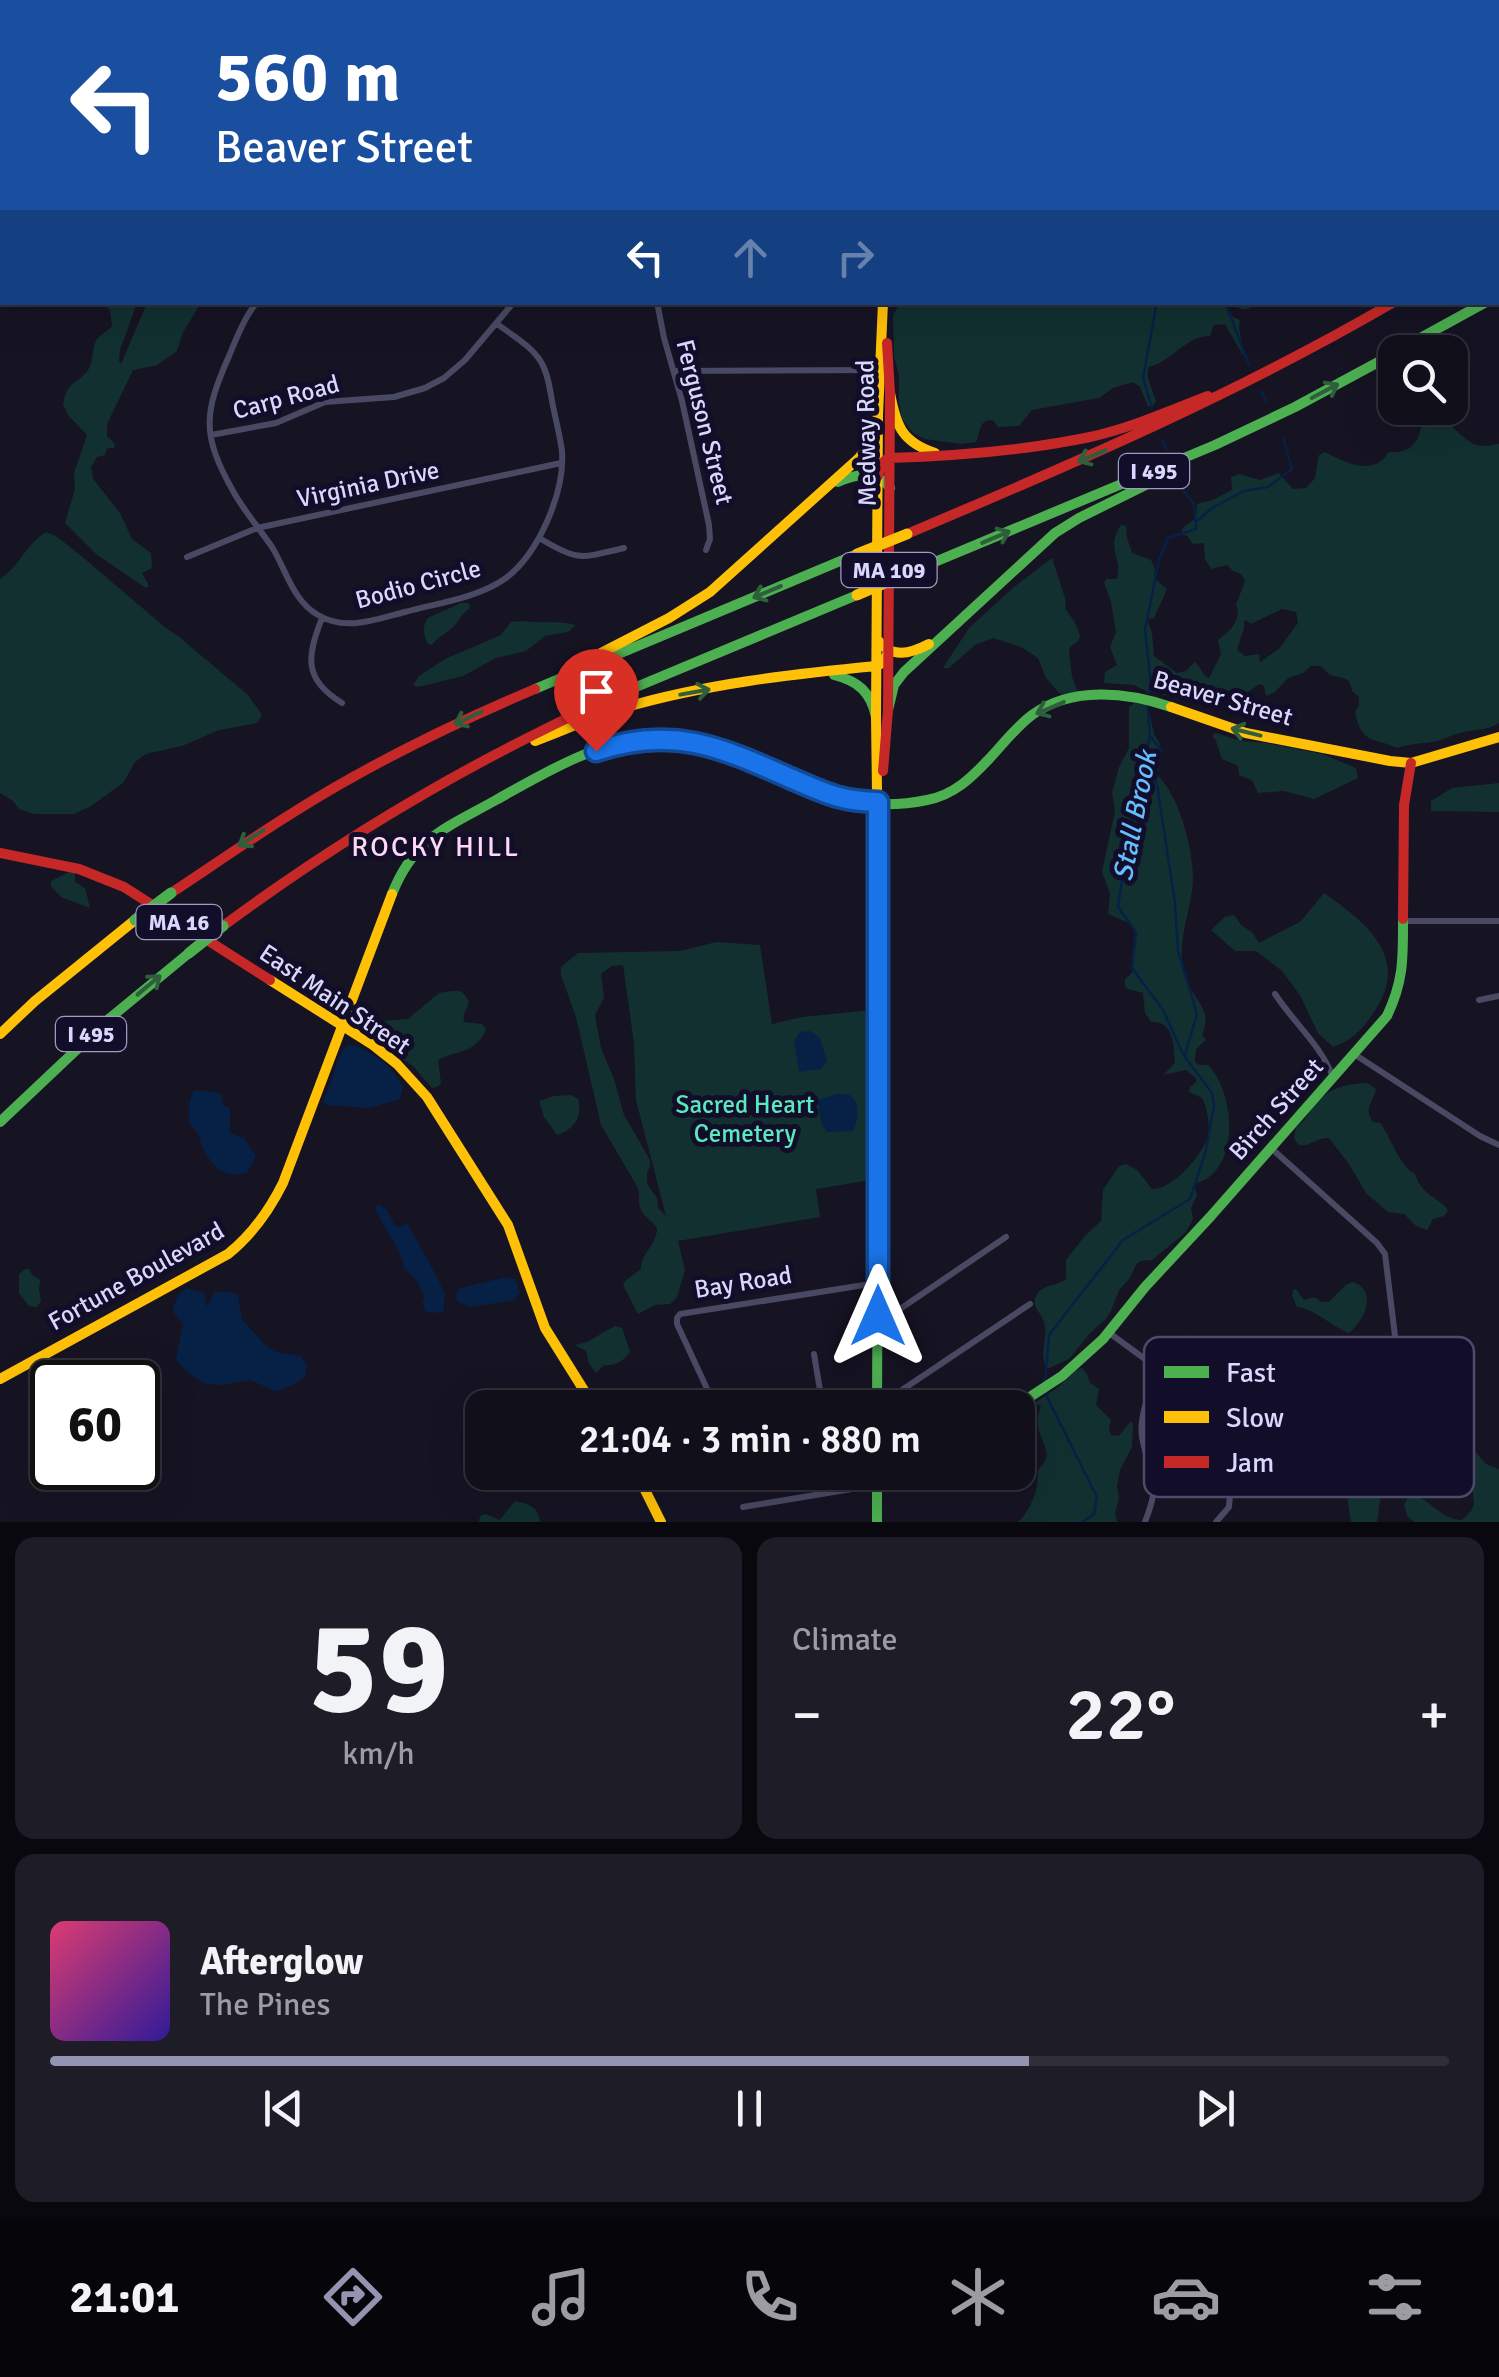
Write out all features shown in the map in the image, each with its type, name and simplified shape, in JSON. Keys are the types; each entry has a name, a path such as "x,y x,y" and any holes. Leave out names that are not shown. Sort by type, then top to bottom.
{"main road":[{"name":"Medway Road","path":"878,1390 876,666 883,305"},
{"name":"I 495","path":"0,1034 35,1001 171,894 238,847 362,772 523,694 1136,437 1275,370 1389,305"},
{"name":"I 495","path":"1426,335 1481,305"},
{"name":"I 495","path":"0,1122 84,1041 223,926 369,826 471,767 620,694 1275,417 1378,361"},
{"name":"Medway Road","path":"878,802 888,710 890,393 884,370"},
{"path":"878,476 882,463 890,457 959,456 1105,434 1275,370"},
{"path":"890,393 896,421 906,440 924,450 959,456"},
{"path":"523,694 700,599 721,583 866,450 878,415"},
{"path":"888,710 899,677 1060,530 1275,417"},
{"path":"821,492 854,476 868,474 885,480 890,488"},
{"path":"877,639 881,647 897,654 916,650 943,635"},
{"path":"471,767 628,706 800,674 876,666 884,662 888,652"},
{"path":"800,674 829,674 855,681 870,695 876,718"},
{"name":"Beaver Street","path":"342,1026 395,887 411,856 428,840 536,778 596,751 644,739 694,742 837,798 924,802 963,785 1038,712 1052,705 1105,694 1128,694 1246,733 1390,762 1411,762 1499,737"},
{"name":"Birch Street","path":"1035,1394 1082,1358 1108,1332 1387,1016 1398,992 1404,956 1404,806 1411,762"},
{"name":"East Main Street","path":"0,853 60,863 114,882 373,1044 397,1064 446,1123 508,1226 545,1328 584,1390"},
{"name":"Fortune Boulevard","path":"0,1380 228,1254 249,1236 283,1183 342,1026"},
{"path":"645,1490 661,1522"},
{"path":"877,1490 877,1522"}],"street":[{"path":"211,436 209,408 214,388 242,324 255,305"},
{"name":"Carp Road","path":"211,436 276,423 326,402 384,398 436,383 465,360 511,305"},
{"name":"Ferguson Street","path":"658,305 710,528 706,550"},
{"path":"496,323 534,352 543,365 561,463"},
{"path":"674,370 884,370"},
{"name":"Bodio Circle","path":"211,436 224,474 302,603 322,618 343,624 366,622 502,581 524,561 540,538 561,463"},
{"name":"Virginia Drive","path":"187,557 257,528 561,463"},
{"path":"540,538 580,558 624,548"},
{"path":"322,618 311,651 312,670 325,692 342,702"},
{"path":"1404,922 1499,921"},
{"path":"1274,994 1320,1050 1333,1078"},
{"path":"1479,1000 1499,996"},
{"path":"1354,1054 1499,1145"},
{"path":"1271,1148 1382,1249 1388,1260 1395,1337"},
{"path":"878,1316 897,1311 1006,1237"},
{"name":"Bay Road","path":"707,1390 676,1324 676,1318 685,1312 878,1283"},
{"path":"902,1390 1030,1304"},
{"path":"1108,1332 1144,1358"},
{"path":"814,1354 820,1390"},
{"path":"1144,1412 1144,1442"},
{"path":"743,1507 824,1490"},
{"path":"1145,1522 1153,1497"},
{"path":"1216,1522 1230,1507 1231,1497"}],"green space":[{"path":"136,305 120,350 121,364 146,305 200,305 183,332 177,351 157,365 133,370 107,424 107,436 114,448 107,448 91,467 93,479 120,513 132,539 151,553 152,568 142,573 149,586 146,588 96,554 65,523 75,489 74,473 87,435 63,404 70,386 90,366 96,341 112,326 110,310 99,307"},
{"path":"898,305 1234,305 1227,306 1233,317 1240,320 1244,357 1225,324 1214,325 1210,336 1194,340 1149,367 1148,380 1156,402 1152,407 1133,382 1113,388 1099,398 1032,410 1019,426 998,427 988,420 976,442 961,444 925,439 913,433 902,419 893,315"},
{"path":"1421,425 1452,425 1474,444 1499,444 1499,723 1397,748 1365,735 1355,712 1359,697 1347,680 1320,666 1311,666 1288,678 1266,696 1264,686 1259,684 1236,701 1223,688 1215,699 1192,693 1176,698 1134,685 1104,683 1105,672 1117,665 1110,647 1116,632 1104,582 1117,579 1114,540 1121,525 1126,526 1132,553 1151,560 1154,578 1167,589 1154,618 1147,619 1154,656 1177,673 1195,662 1209,678 1221,654 1218,640 1236,620 1236,605 1245,581 1227,565 1211,569 1205,559 1204,543 1193,544 1181,533 1196,518 1197,504 1232,490 1231,477 1239,474 1260,480 1279,473 1293,489 1306,488 1315,478 1319,455 1325,452 1367,466 1383,460 1389,452 1406,450 1419,436","holes":["1282,609 1296,612 1298,623 1279,649 1260,662 1259,654 1245,656 1237,650 1246,620 1251,624"]},
{"path":"46,532 79,554 248,695 262,715 257,723 219,730 182,746 146,754 135,762 123,783 74,814 33,814 19,809 0,793 0,579"},
{"path":"1052,558 1066,610 1080,635 1069,652 1078,692 1059,693 1046,678 1038,658 1021,647 993,638 975,645 949,668 943,668 969,628"},
{"path":"469,603 470,608 452,628 432,645 428,644 424,630 428,618"},
{"path":"511,622 576,625 568,632 545,636 526,651 496,658 463,676 413,685 419,676 445,659 501,635"},
{"path":"1136,702 1148,707 1160,744 1158,776 1172,796 1187,838 1193,878 1183,936 1183,971 1203,1009 1202,1034 1206,1040 1196,1049 1195,1061 1208,1065 1217,1078 1224,1094 1229,1131 1220,1165 1209,1177 1194,1184 1197,1195 1191,1208 1193,1219 1186,1232 1152,1260 1140,1261 1119,1290 1105,1320 1069,1359 1047,1369 1043,1357 1045,1328 1035,1305 1036,1297 1044,1288 1066,1279 1066,1260 1101,1221 1103,1190 1119,1166 1126,1164 1137,1170 1152,1189 1160,1188 1196,1158 1209,1129 1202,1098 1189,1092 1196,1078 1186,1070 1163,1075 1175,1063 1171,1035 1164,1025 1151,1022 1145,1013 1143,993 1125,986 1125,979 1132,973 1136,936 1131,924 1108,914 1110,894 1102,872 1115,811 1112,793 1129,748 1129,707"},
{"path":"1212,735 1322,754 1356,768 1358,778 1314,799 1284,791 1258,793 1252,780 1239,775 1238,766 1222,759"},
{"path":"1499,783 1499,812 1431,811 1431,801 1452,788"},
{"path":"71,871 75,873 75,882 85,888 90,908 61,897 51,886 51,881"},
{"path":"1324,893 1355,917 1379,944 1388,975 1384,993 1365,1024 1333,1047 1318,1033 1300,995 1282,971 1256,951 1235,951 1211,930 1225,917 1234,915 1259,943 1300,922"},
{"name":"Sacred Heart Cemetery","path":"716,942 760,945 772,1024 871,1010 870,1180 816,1189 820,1217 678,1241 685,1270 677,1297 670,1304 655,1305 638,1314 623,1285 641,1269 657,1228 641,1210 638,1188 601,1125 561,967 578,953 681,951","holes":["623,965 634,1043 636,1100 666,1216 647,1184 650,1160 624,1115 601,1048 595,1015 604,998 601,974 612,966"]},
{"path":"460,991 468,999 464,1022 482,1024 486,1030 471,1048 438,1060 441,1083 432,1088 413,1066 361,1029 378,1021 408,1019 439,993"},
{"path":"1367,1083 1376,1089 1369,1109 1373,1122 1380,1123 1421,1187 1448,1210 1444,1216 1433,1219 1427,1230 1404,1214 1388,1212 1366,1193 1329,1138 1303,1145 1294,1139 1296,1127 1325,1095 1344,1086"},
{"path":"571,1095 578,1099 578,1117 557,1135 544,1117 539,1101"},
{"path":"25,1269 40,1280 41,1301 37,1307 29,1306 19,1293 19,1274"},
{"path":"1353,1282 1361,1286 1367,1299 1360,1321 1349,1333 1297,1307 1292,1295 1296,1289 1304,1300 1315,1297 1329,1302"},
{"path":"615,1326 622,1328 630,1352 622,1361 604,1365 596,1373 586,1351 575,1345"},
{"path":"1082,1368 1090,1383 1099,1389 1096,1405 1111,1420 1111,1435 1119,1436 1131,1421 1133,1424 1132,1447 1117,1486 1117,1522 1018,1522 1032,1501 1038,1471 1046,1457 1038,1425 1041,1406 1035,1403"},
{"path":"1474,1450 1486,1464 1499,1469 1499,1522 1414,1522 1404,1505 1408,1497 1417,1497 1441,1513 1462,1520 1474,1504"},
{"path":"1347,1497 1380,1497 1377,1522 1351,1522"},
{"path":"515,1501 532,1507 540,1522 479,1522 485,1514 500,1520"}],"water":[{"path":"810,1031 820,1038 827,1061 821,1069 799,1072 794,1040 800,1032"},
{"path":"349,1044 373,1055 393,1072 403,1087 400,1099 370,1108 326,1105 323,1101 338,1058"},
{"path":"194,1090 221,1093 223,1105 230,1108 230,1133 244,1138 256,1156 247,1173 226,1173 207,1156 189,1119"},
{"path":"836,1094 850,1095 856,1103 853,1131 827,1132 821,1123 818,1100"},
{"path":"379,1204 388,1211 395,1226 406,1223 409,1227 443,1290 444,1311 431,1313 424,1308 422,1289 404,1269 375,1209"},
{"path":"507,1277 515,1279 520,1292 514,1300 471,1307 457,1301 460,1288"},
{"path":"188,1288 204,1293 207,1307 214,1292 238,1295 242,1319 266,1346 276,1352 301,1356 307,1366 305,1377 276,1391 250,1380 206,1384 186,1372 176,1359 183,1324 173,1312 177,1298"}],"waterway":[{"name":"Stall Brook","path":"1152,408 1143,378 1156,305"},
{"name":"Stall Brook","path":"1226,305 1249,365"},
{"name":"Stall Brook","path":"1261,391 1266,401"},
{"name":"Stall Brook","path":"1197,521 1244,491 1268,487 1292,469 1283,438"},
{"name":"Stall Brook","path":"1163,440 1166,449"},
{"name":"Stall Brook","path":"1148,693 1151,685 1145,630 1159,560 1168,538 1196,529 1194,504 1177,482"},
{"name":"Stall Brook","path":"1045,1383 1049,1335 1123,1240 1190,1199 1205,1154 1214,1106 1212,1093 1184,1056 1163,1010 1132,968 1136,932 1118,907 1150,735 1147,701"},
{"name":"Stall Brook","path":"1151,737 1161,750 1156,778 1175,903 1178,951 1197,1014 1185,1055"},
{"name":"Stall Brook","path":"1046,1391 1097,1497 1094,1514 1083,1522"}],"traffic: fast":[{"path":"1426,335 1481,305"},
{"path":"906,574 1215,445 1378,362"},
{"path":"888,710 894,685 904,672 1055,533 1182,467"},
{"path":"838,482 866,475 879,478 890,488"},
{"path":"535,689 857,554"},
{"path":"617,695 857,595"},
{"path":"834,675 862,689 876,717"},
{"path":"392,894 410,860 447,827 553,769 614,744 657,738 705,744 847,801 905,803 937,798 954,790 1032,715 1064,699 1118,695 1171,707"},
{"path":"135,920 171,893"},
{"path":"1035,1394 1062,1376 1103,1339 1387,1016 1401,969 1403,919"},
{"path":"189,953 223,926"},
{"path":"877,1390 879,943"},
{"path":"0,1122 110,1018 189,953"},
{"path":"877,1490 877,1522"}],"traffic: slow":[{"path":"879,943 876,717 878,415 883,305"},
{"path":"890,393 902,431 915,444 935,453"},
{"path":"599,654 710,592 859,458 873,437 878,415"},
{"path":"857,554 907,534"},
{"path":"857,595 906,574"},
{"path":"877,639 888,650 901,653 929,644"},
{"path":"535,741 601,715 685,692 877,666 884,662 888,652"},
{"path":"1171,707 1246,733 1411,763 1499,737"},
{"path":"0,1379 228,1254 253,1230 283,1183 392,894"},
{"path":"0,1034 135,920"},
{"path":"270,980 373,1045 427,1097 508,1225 545,1328 584,1390"},
{"path":"645,1490 661,1522"}],"traffic: jam":[{"path":"907,534 1215,397 1389,305"},
{"path":"883,771 888,710 887,343"},
{"path":"878,476 888,458 989,452 1090,437 1208,396"},
{"path":"171,893 352,777 535,689"},
{"path":"223,926 317,860 414,800 617,695"},
{"path":"1403,919 1404,805 1411,763"},
{"path":"0,853 79,869 124,887 270,980"}],"district":[{"name":"ROCKY HILL","path":"436,847"}],"route":[{"path":"596,751 628,741 678,739 710,746 837,798 878,802 878,1316"}]}
